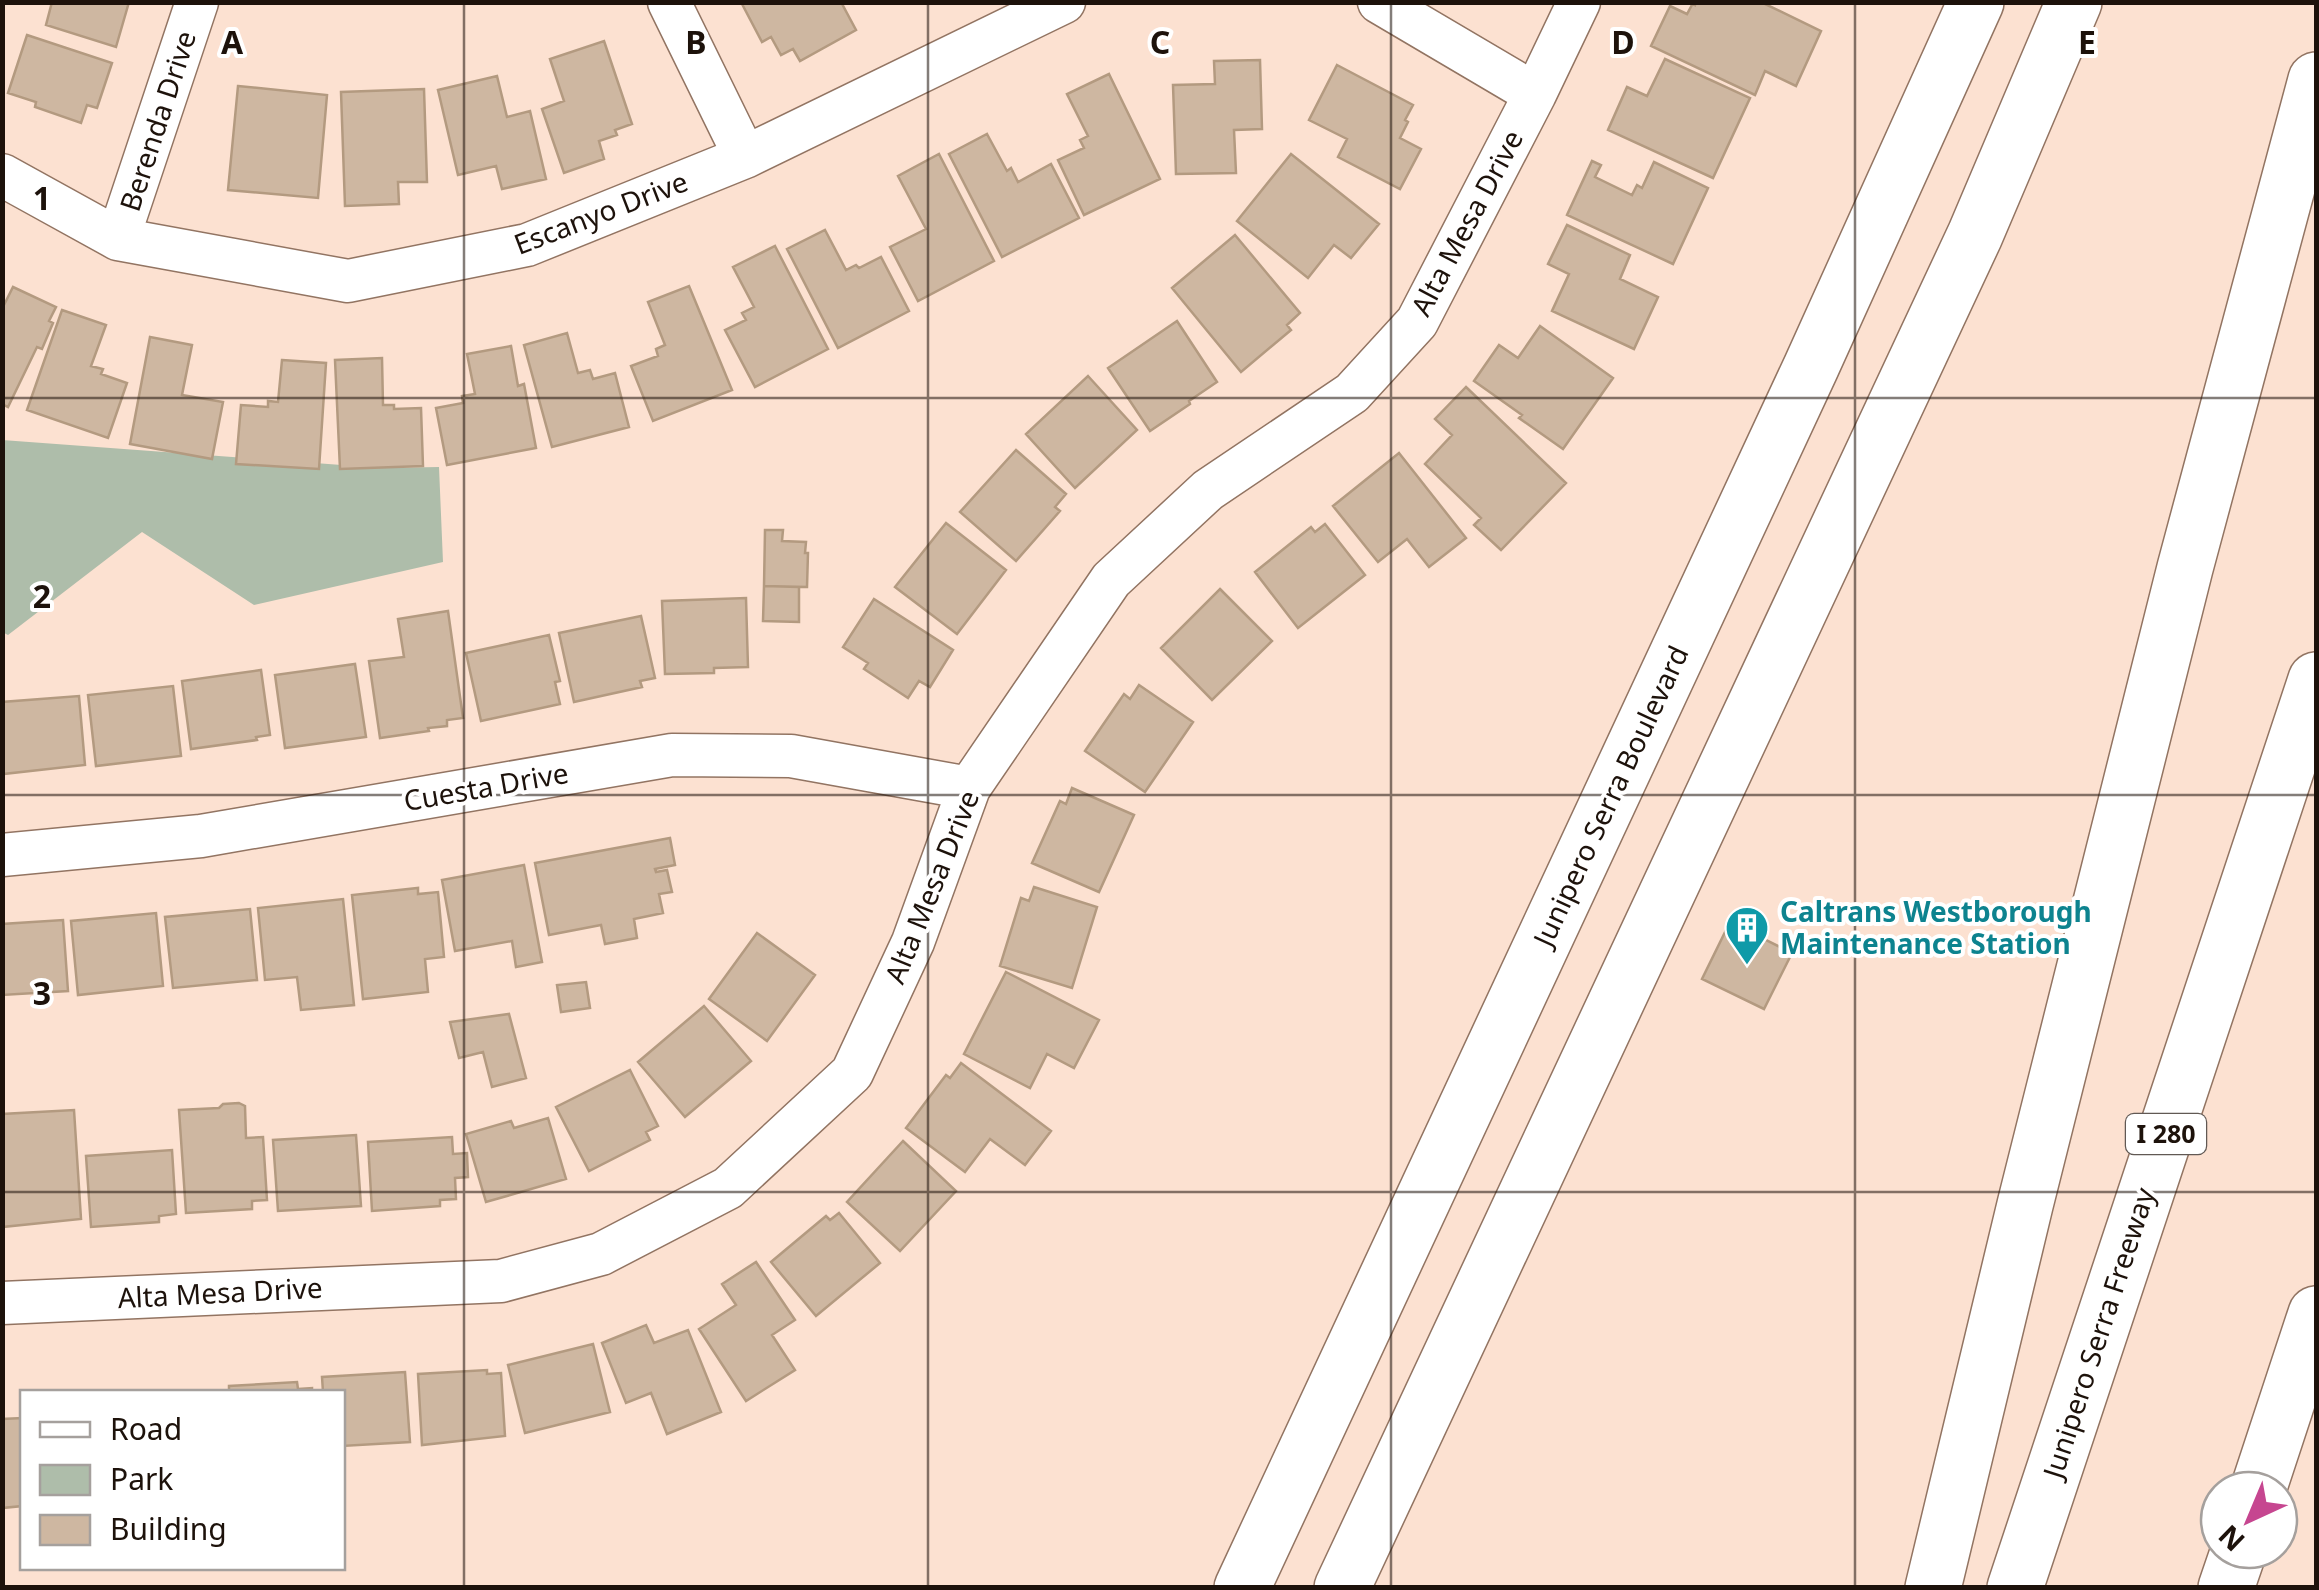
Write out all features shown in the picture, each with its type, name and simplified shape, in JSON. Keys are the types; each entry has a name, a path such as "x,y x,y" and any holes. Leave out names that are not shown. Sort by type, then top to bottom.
{"main road":[{"name":"Junipero Serra Boulevard","path":"1242,1588 1812,367 1976,2"},
{"path":"1342,1588 1976,235 2074,2"},
{"path":"1933,1588 2029,1186 2185,568 2316,80"},
{"name":"Junipero Serra Freeway","path":"2015,1588 2316,680"},
{"path":"2265,1470 2316,1314"}],"street":[{"name":"Berenda Drive","path":"118,239 197,2"},
{"path":"669,2 745,157"},
{"name":"Escanyo Drive","path":"2,175 118,239 348,281 527,246 745,157 1064,2"},
{"path":"1379,2 1535,94"},
{"name":"Alta Mesa Drive","path":"2,1303 501,1281 601,1254 728,1188 852,1072 913,942 969,788 1110,580 1208,490 1352,393 1417,322 1579,2"},
{"name":"Cuesta Drive","path":"2,855 201,836 672,755 791,756 969,788"}],"green space":[{"path":"2,440 382,468 439,467 443,562 254,605 142,532 8,635 2,632"}],"building":[{"path":"52,2 129,2 116,47 46,25"},
{"path":"741,2 841,2 856,30 800,61 793,49 781,55 771,37 762,42"},
{"path":"1696,2 1761,2 1821,31 1796,86 1765,71 1755,95 1651,46 1670,6 1687,14"},
{"path":"27,35 112,63 97,108 87,105 81,123 8,93"},
{"path":"604,41 632,124 599,141 604,159 564,173 542,109 564,101 550,59"},
{"path":"1665,59 1750,98 1713,178 1608,130 1627,87 1647,96"},
{"path":"1260,60 1262,129 1234,130 1236,173 1176,174 1173,85 1215,84 1214,61"},
{"path":"1337,65 1413,105 1400,138 1421,149 1400,189 1338,157 1347,139 1309,120"},
{"path":"1109,74 1160,179 1084,215 1058,160 1084,148 1080,140 1088,136 1067,94"},
{"path":"497,76 507,117 530,111 546,179 502,189 496,166 458,175 438,90"},
{"path":"238,86 327,95 318,198 228,190"},
{"path":"424,89 427,182 398,182 399,204 345,206 341,92"},
{"path":"987,134 1007,171 1011,168 1018,182 1051,164 1079,218 1002,257 949,154"},
{"path":"939,154 994,261 918,301 890,247 926,229 898,176"},
{"path":"1291,154 1379,224 1351,258 1334,245 1308,278 1237,221"},
{"path":"1592,161 1601,165 1595,177 1632,195 1637,185 1642,188 1654,162 1708,188 1673,264 1567,215"},
{"path":"1567,225 1630,255 1620,279 1658,297 1634,349 1552,311 1569,274 1548,264"},
{"path":"825,230 846,270 881,257 909,311 838,348 787,249"},
{"path":"1235,235 1300,313 1287,325 1291,330 1241,372 1172,288"},
{"path":"775,246 828,349 755,387 725,330 746,320 742,313 754,307 733,267"},
{"path":"689,286 732,390 653,421 631,366 658,356 656,349 665,345 648,302"},
{"path":"13,287 56,307 42,349 37,347 8,407 2,404 2,309"},
{"path":"62,310 106,325 91,366 127,383 108,438 27,410"},
{"path":"1177,321 1217,382 1150,431 1108,368"},
{"path":"1540,326 1613,378 1563,449 1474,381 1499,345 1518,358"},
{"path":"567,333 578,373 590,370 593,379 615,373 629,427 552,447 524,345"},
{"path":"150,337 192,345 182,395 223,402 212,459 130,444"},
{"path":"511,346 518,386 524,384 536,448 447,465 436,408 463,403 462,396 475,394 467,354"},
{"path":"382,358 383,405 394,405 394,409 421,408 423,466 340,469 335,360"},
{"path":"282,360 326,363 319,469 236,464 241,405 268,407 268,401 278,402"},
{"path":"1088,376 1137,430 1075,488 1026,434"},
{"path":"1466,387 1566,483 1501,550 1474,525 1481,518 1425,464 1452,435 1435,419"},
{"path":"1016,450 1066,494 1055,507 1060,511 1016,561 960,512"},
{"path":"1399,453 1466,538 1429,567 1407,539 1378,562 1333,506"},
{"path":"946,523 1006,570 957,634 895,587"},
{"path":"1325,524 1365,575 1298,628 1255,572 1311,527 1315,532"},
{"path":"765,530 783,530 782,541 806,542 807,587 764,586"},
{"path":"764,586 799,587 799,622 763,621"},
{"path":"1220,589 1272,641 1212,700 1161,648"},
{"path":"746,598 748,667 714,668 714,673 665,674 662,601"},
{"path":"874,599 953,650 930,687 919,681 908,698 864,669 868,663 843,647"},
{"path":"448,611 463,718 447,720 447,726 428,728 429,731 380,738 369,661 404,657 398,619"},
{"path":"641,616 655,678 640,681 642,687 574,702 559,633"},
{"path":"549,635 560,681 555,682 560,704 481,721 466,653"},
{"path":"355,664 366,737 285,748 275,675"},
{"path":"261,670 270,735 191,749 182,681"},
{"path":"1139,685 1193,722 1145,792 1085,751 1124,694 1130,699"},
{"path":"173,686 181,756 96,766 88,695"},
{"path":"79,696 85,765 3,774 2,702"},
{"path":"1072,788 1134,815 1099,892 1032,863 1060,801 1066,804"},
{"path":"670,838 675,865 655,869 667,870 672,892 659,894 663,913 634,919 637,938 605,944 601,925 549,935 535,863"},
{"path":"524,865 542,962 516,967 512,941 455,951 442,880"},
{"path":"1034,887 1097,907 1072,988 1000,966 1021,898 1029,901"},
{"path":"418,888 418,894 438,892 444,957 425,959 428,992 363,999 352,895"},
{"path":"343,899 354,1005 301,1010 297,977 265,980 258,908"},
{"path":"250,909 257,980 173,988 165,917"},
{"path":"156,913 163,986 78,995 71,921"},
{"path":"63,920 68,991 2,995 2,924"},
{"name":"Caltrans Westborough Maintenance Station","path":"1730,922 1792,953 1764,1009 1702,979"},
{"path":"757,933 815,975 767,1041 709,999"},
{"path":"1006,972 1099,1020 1074,1068 1047,1054 1030,1088 964,1054"},
{"path":"586,982 590,1008 561,1012 557,985"},
{"path":"704,1006 751,1061 685,1117 638,1062"},
{"path":"509,1014 526,1078 492,1087 483,1052 459,1058 450,1022"},
{"path":"961,1063 1051,1131 1025,1165 990,1139 965,1172 906,1128 946,1075 950,1078"},
{"path":"630,1070 658,1126 646,1132 650,1140 589,1171 556,1107"},
{"path":"239,1103 245,1106 246,1138 263,1137 267,1200 252,1201 252,1209 186,1213 179,1110"},
{"path":"74,1110 81,1219 2,1227 2,1114"},
{"path":"548,1118 566,1179 486,1202 466,1134 511,1121 514,1128"},
{"path":"356,1135 361,1206 278,1211 273,1140"},
{"path":"452,1137 453,1154 467,1153 468,1177 455,1178 456,1199 440,1200 440,1206 372,1211 368,1142"},
{"path":"903,1141 956,1191 900,1251 847,1202"},
{"path":"172,1150 176,1214 159,1216 159,1222 91,1227 86,1156"},
{"path":"839,1213 880,1263 816,1316 771,1262 826,1216 830,1220"},
{"path":"756,1262 795,1320 772,1335 795,1370 746,1401 699,1329 736,1305 722,1284"},
{"path":"646,1325 654,1343 688,1330 721,1412 667,1434 651,1393 626,1403 602,1343"},
{"path":"593,1344 610,1412 525,1433 508,1365"},
{"path":"487,1370 487,1374 501,1373 505,1436 422,1445 418,1374"},
{"path":"405,1372 410,1442 345,1446 345,1390 323,1390 322,1377"},
{"path":"297,1382 298,1389 312,1390 229,1390 229,1386"},
{"path":"20,1418 20,1506 2,1508 2,1419"}],"place":[{"name":"Caltrans Westborough Maintenance Station","path":"1747,966"}]}
